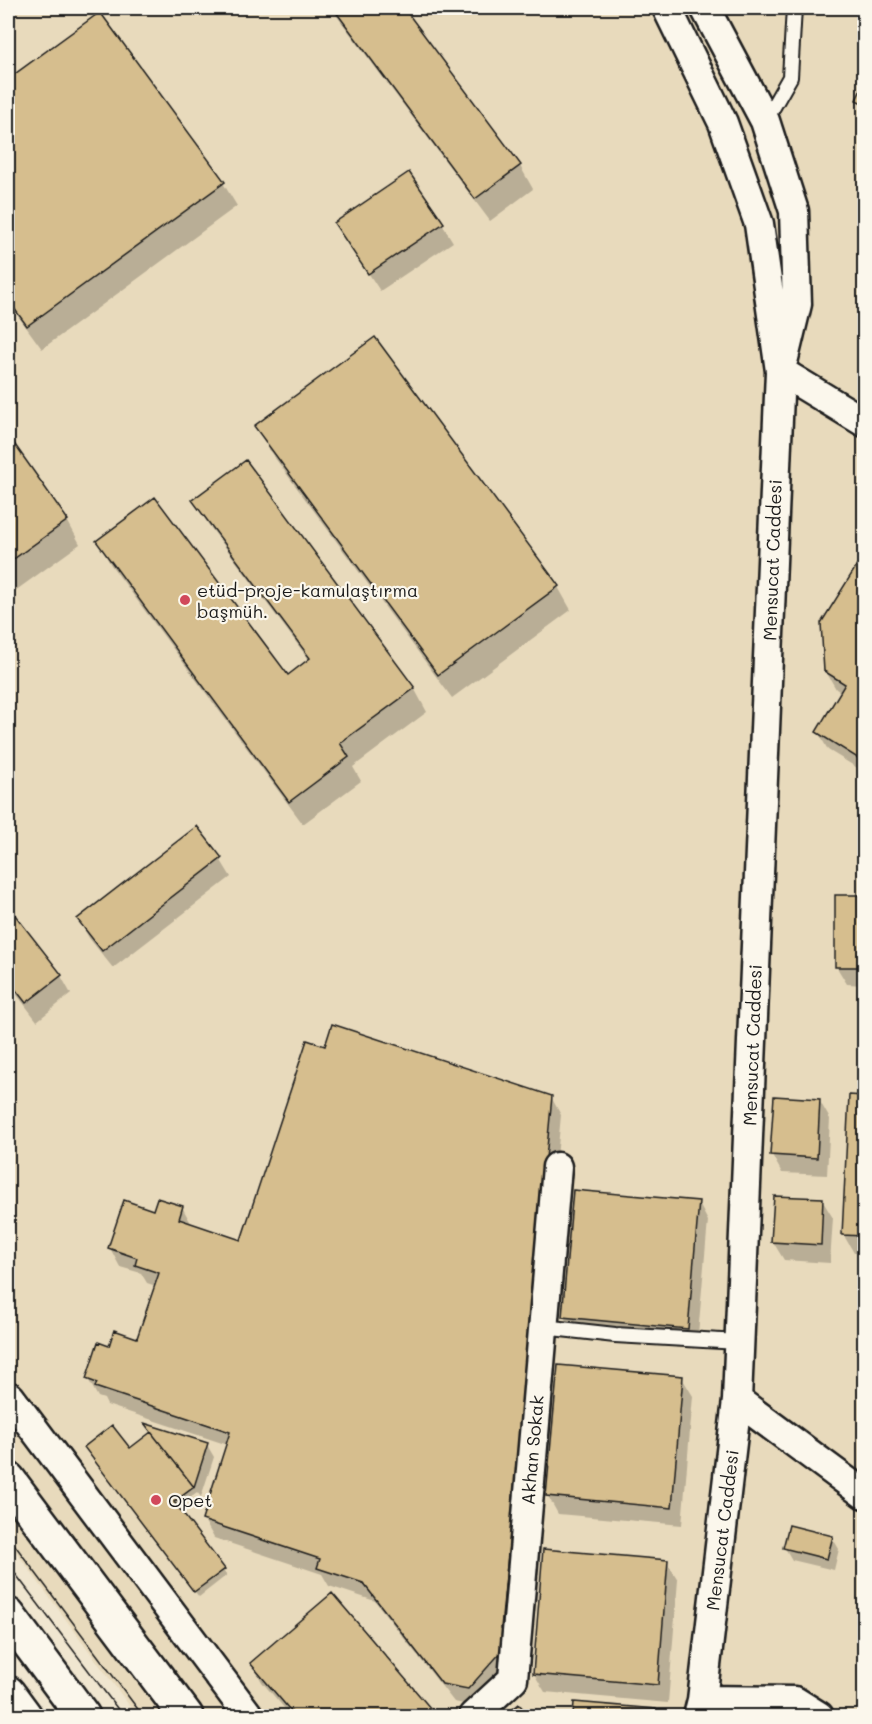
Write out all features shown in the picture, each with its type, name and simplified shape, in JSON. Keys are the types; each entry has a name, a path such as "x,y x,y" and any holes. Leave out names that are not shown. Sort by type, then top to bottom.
{"highway":[{"path":"8,1479 186,1716"},
{"path":"8,1615 83,1716"},
{"path":"8,1693 25,1716"}],"street":[{"name":"Mensucat Caddesi","path":"667,8 723,123 759,224 780,371 737,1400 700,1708"},
{"name":"Mensucat Caddesi","path":"705,8 765,122 794,211 797,304 780,371"},
{"path":"780,371 864,422"},
{"name":"Akhan Sokak","path":"473,1716 513,1679 557,1167"},
{"path":"8,1397 249,1716"},
{"path":"737,1400 864,1494"},
{"path":"700,1708 795,1701 819,1716"}],"lane":[{"path":"765,122 790,77 794,8"},
{"path":"543,1327 615,1335 740,1342"}],"shaded area":[{"path":"8,8 864,8 864,1716 137,1716 8,1541"}],"building":[{"path":"333,8 404,8 521,165 475,199"},
{"path":"100,12 225,182 27,326 8,300 8,79"},
{"path":"864,83 864,104 856,100"},
{"path":"409,172 444,223 368,274 334,223"},
{"path":"375,337 559,586 438,675 254,426"},
{"path":"8,435 68,520 8,563"},
{"name":"etüd-proje-kamulaştırma başmüh.","path":"246,460 415,688 340,743 349,757 289,802 96,541 155,497 288,675 310,658 192,500"},
{"path":"864,554 864,762 816,732 845,684 824,671 821,623"},
{"path":"197,826 222,858 102,951 77,919"},
{"path":"835,895 864,895 864,967 835,967"},
{"path":"8,906 62,975 26,1003 8,980"},
{"path":"332,1024 552,1096 501,1628 505,1634 504,1649 468,1689 442,1684 363,1583 317,1568 320,1559 202,1520 230,1432 95,1387 97,1383 86,1379 98,1342 109,1346 114,1330 137,1338 159,1273 135,1265 137,1258 108,1248 124,1200 153,1210 157,1198 183,1206 179,1219 241,1240 307,1040 325,1046"},
{"path":"849,1095 864,1096 864,1236 842,1235"},
{"path":"774,1096 820,1099 817,1158 770,1155"},
{"path":"573,1190 699,1201 688,1329 562,1317"},
{"path":"774,1196 823,1198 821,1245 771,1242"},
{"path":"558,1365 683,1376 672,1508 546,1496"},
{"path":"144,1423 208,1443 194,1487 151,1432"},
{"path":"112,1425 130,1448 151,1432 194,1487 174,1502 225,1569 194,1592 84,1447"},
{"path":"789,1525 833,1536 827,1559 783,1548"},
{"path":"543,1549 668,1560 658,1685 533,1674"},
{"path":"332,1593 437,1716 295,1716 250,1663"},
{"path":"574,1702 656,1709 656,1716 573,1716"},
{"path":"519,1704 529,1716 504,1716"}],"tram line":[{"path":"8,1536 143,1716"},
{"path":"8,1564 123,1716"}],"place":[{"name":"etüd-proje-kamulaştırma başmüh.","path":"185,600"},
{"name":"Opet","path":"156,1500"}]}
